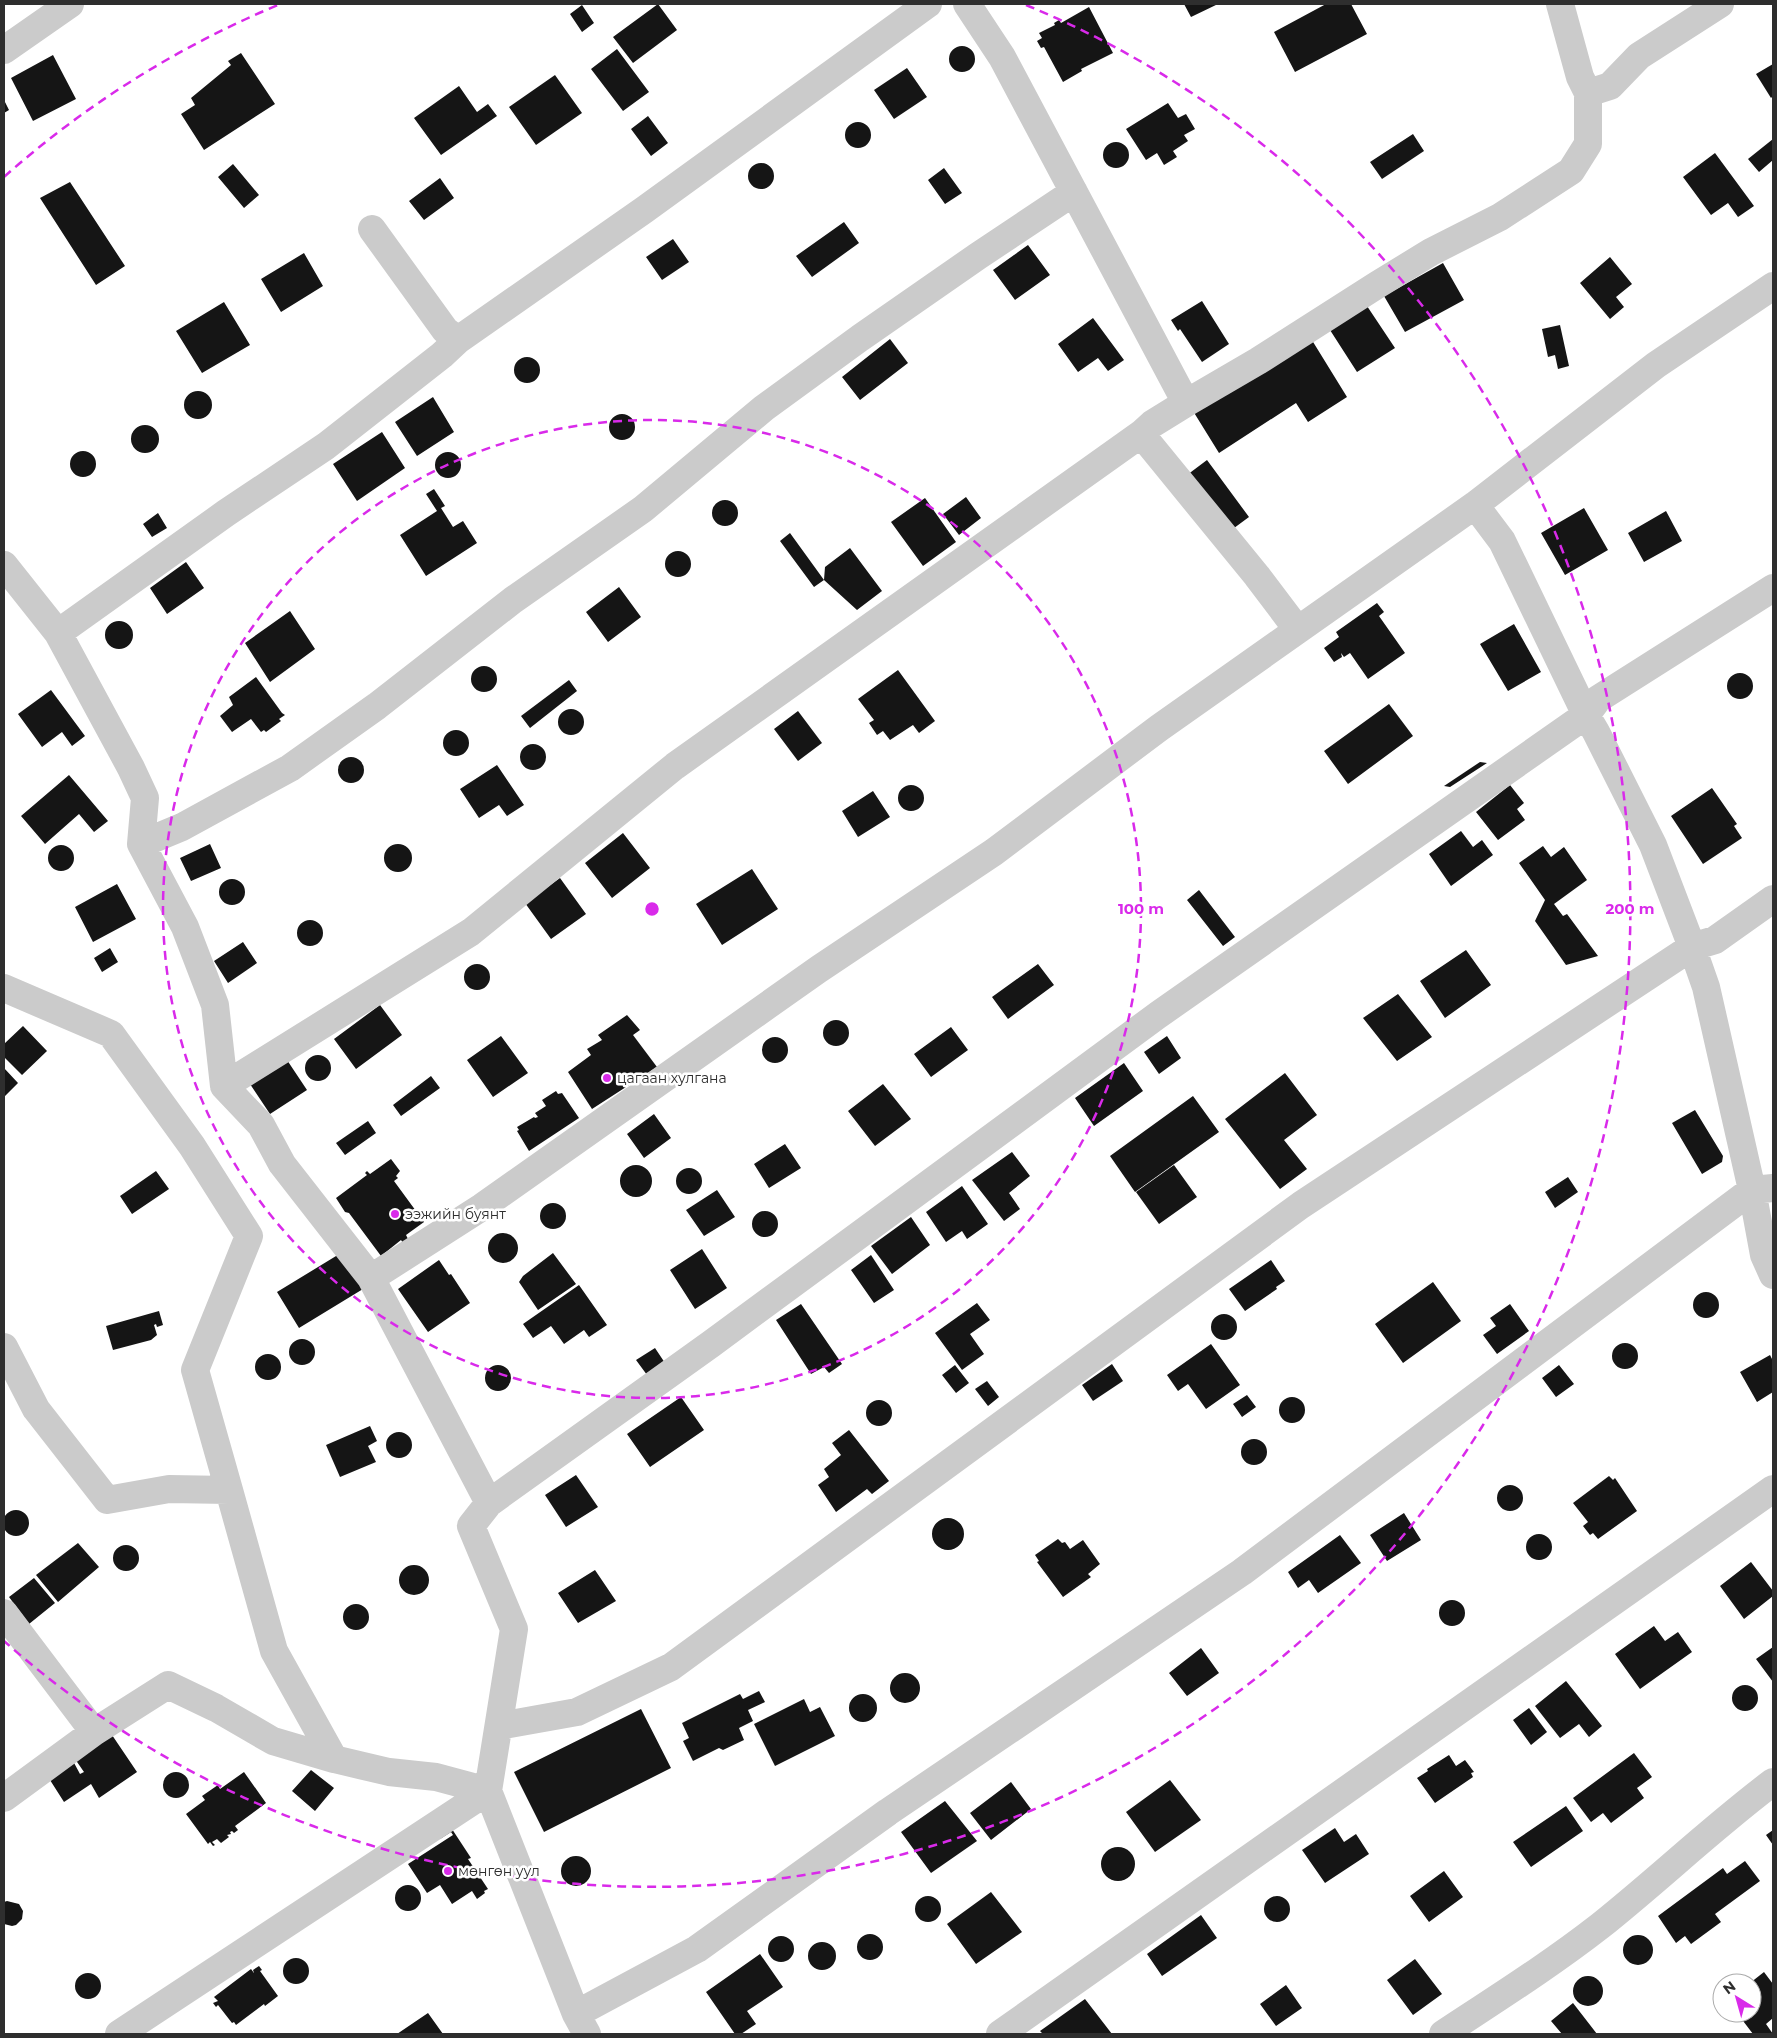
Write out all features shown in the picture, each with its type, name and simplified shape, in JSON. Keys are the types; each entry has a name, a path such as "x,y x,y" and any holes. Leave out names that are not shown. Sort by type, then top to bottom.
{"street":[{"path":"4,50 70,4"},
{"path":"58,633 226,513 326,446 442,355 458,340 644,210 928,4"},
{"path":"967,4 1002,57 1186,403"},
{"path":"224,1086 471,932 675,766 1141,434 1152,424 1258,361 1408,266 1500,216 1571,171 1588,144 1588,93 1580,77 1560,4"},
{"path":"1588,93 1610,86 1639,56 1720,4"},
{"path":"141,844 182,827 290,768 377,706 513,600 643,509 764,408 978,256 1074,192"},
{"path":"372,229 445,330 458,340"},
{"path":"372,1278 482,1207 819,969 994,852 1159,728 1475,505 1656,365 1773,286"},
{"path":"1141,434 1258,576 1297,629"},
{"path":"1475,505 1502,541 1586,715 1653,845 1706,987 1762,1189 1764,1255 1773,1274"},
{"path":"4,565 58,633 131,768 145,798 141,844 186,927 215,1005 224,1086 261,1125 282,1164 372,1278 489,1503"},
{"path":"1762,1189 1242,1572 888,1812 698,1949 582,2024 488,1790 514,1628 471,1526 489,1503 711,1344 1158,1015 1586,715 1598,699 1773,588"},
{"path":"499,1726 578,1712 671,1667 1301,1205 1692,947 1715,940 1773,899"},
{"path":"4,988 111,1034 192,1146 249,1236 195,1370 274,1651 334,1759"},
{"path":"4,1346 36,1409 107,1500 169,1489 229,1490"},
{"path":"1000,2034 1773,1489"},
{"path":"4,1613 94,1732"},
{"path":"4,1798 94,1732 168,1686 216,1708 274,1741 334,1759 389,1772 436,1777 488,1790"},
{"path":"1443,2034 1600,1926 1737,1809 1773,1782"},
{"path":"119,2034 488,1790"}],"building":[{"path":"658,4 677,30 633,63 613,37"},
{"path":"1184,4 1218,4 1191,17"},
{"path":"1326,4 1351,4 1367,34 1295,72 1274,32"},
{"path":"582,5 594,23 582,32 570,14"},
{"path":"1089,7 1113,53 1081,69 1082,71 1063,82 1044,47 1041,48 1037,41 1042,38 1039,33 1055,25 1054,23 1059,20 1061,23"},
{"path":"962,46 971,50 975,59 971,68 962,72 953,68 949,59 953,50"},
{"path":"617,49 649,92 623,111 591,69"},
{"path":"241,53 275,104 204,150 181,114 195,105 191,98 231,65 228,61"},
{"path":"53,55 76,99 33,121 11,78"},
{"path":"1773,64 1773,96 1771,98 1756,74"},
{"path":"907,68 927,97 894,119 874,90"},
{"path":"555,75 582,113 536,145 509,107"},
{"path":"459,86 477,112 488,104 497,116 441,155 414,118"},
{"path":"4,100 9,110 4,113"},
{"path":"1168,103 1178,118 1186,114 1195,129 1184,135 1188,141 1173,151 1177,157 1164,165 1157,153 1146,160 1126,129"},
{"path":"648,116 668,143 651,156 631,129"},
{"path":"858,122 867,126 871,135 867,144 858,148 849,144 845,135 849,126"},
{"path":"1413,134 1424,151 1382,179 1370,162"},
{"path":"1773,139 1773,160 1759,172 1748,159"},
{"path":"1116,142 1125,146 1129,155 1125,164 1116,168 1107,164 1103,155 1107,146"},
{"path":"1715,153 1754,206 1738,217 1728,203 1711,215 1683,177"},
{"path":"761,163 770,167 774,176 770,185 761,189 752,185 748,176 752,167"},
{"path":"233,164 259,195 244,208 218,177"},
{"path":"944,168 962,193 945,204 928,180"},
{"path":"440,178 454,198 424,220 409,201"},
{"path":"70,182 125,266 96,285 40,198"},
{"path":"844,222 859,243 812,277 796,256"},
{"path":"673,239 689,262 662,280 646,257"},
{"path":"1028,245 1050,275 1015,300 993,270"},
{"path":"304,253 323,286 281,312 261,279"},
{"path":"1610,257 1632,284 1616,297 1624,307 1610,319 1580,283"},
{"path":"1443,263 1464,300 1405,332 1384,296"},
{"path":"1202,301 1229,344 1202,362 1180,329 1178,331 1171,320"},
{"path":"224,302 250,345 202,373 176,331"},
{"path":"1367,306 1395,348 1357,372 1330,330"},
{"path":"1093,318 1124,360 1108,371 1098,358 1078,372 1058,344"},
{"path":"1560,325 1569,366 1558,369 1555,355 1548,357 1542,329"},
{"path":"1310,337 1347,397 1308,422 1296,403 1219,453 1193,411"},
{"path":"890,339 908,363 860,400 842,377"},
{"path":"527,357 536,361 540,370 536,379 527,383 518,379 514,370 518,361"},
{"path":"198,391 208,395 212,405 208,415 198,419 188,415 184,405 188,395"},
{"path":"433,397 454,432 417,456 395,422"},
{"path":"622,414 631,418 635,427 631,436 622,440 613,436 609,427 613,418"},
{"path":"145,425 155,429 159,439 155,449 145,453 135,449 131,439 135,429"},
{"path":"382,432 405,468 357,501 333,464"},
{"path":"83,451 92,455 96,464 92,473 83,477 74,473 70,464 74,455"},
{"path":"448,452 457,456 461,465 457,474 448,478 439,474 435,465 439,456"},
{"path":"1207,460 1249,517 1230,531 1187,475"},
{"path":"434,489 445,506 441,508 453,527 463,521 477,543 426,576 400,535 437,511 426,494"},
{"path":"966,497 981,518 959,535 943,514"},
{"path":"925,498 956,542 923,566 891,522"},
{"path":"725,500 734,504 738,513 734,522 725,526 716,522 712,513 716,504"},
{"path":"1584,508 1608,550 1565,575 1541,533"},
{"path":"1666,511 1682,541 1644,562 1628,533"},
{"path":"158,513 167,528 152,537 143,524"},
{"path":"790,533 824,580 814,587 780,541"},
{"path":"850,548 882,591 857,610 824,580 825,567"},
{"path":"678,551 687,555 691,564 687,573 678,577 669,573 665,564 669,555"},
{"path":"186,562 204,588 167,614 150,588"},
{"path":"619,587 641,617 608,642 586,612"},
{"path":"1377,603 1384,612 1379,616 1405,653 1368,679 1350,653 1344,657 1341,653 1342,657 1334,662 1324,648 1339,637 1336,632"},
{"path":"290,611 315,649 270,682 245,643"},
{"path":"119,621 129,625 133,635 129,645 119,649 109,645 105,635 109,625"},
{"path":"1514,624 1541,672 1508,691 1480,644"},
{"path":"484,666 493,670 497,679 493,688 484,692 475,688 471,679 475,670"},
{"path":"898,670 935,721 919,733 913,725 890,740 883,731 877,735 869,723 874,720 858,699"},
{"path":"1740,673 1749,677 1753,686 1749,695 1740,699 1731,695 1727,686 1731,677"},
{"path":"256,677 285,715 279,719 281,721 266,732 264,730 261,732 251,719 232,732 220,716 233,705 229,697"},
{"path":"569,680 577,691 530,728 521,716"},
{"path":"51,690 85,736 72,746 62,732 42,747 18,714"},
{"path":"1389,704 1413,736 1348,784 1324,751"},
{"path":"571,709 580,713 584,722 580,731 571,735 562,731 558,722 562,713"},
{"path":"798,711 822,743 798,761 774,729"},
{"path":"456,730 465,734 469,743 465,752 456,756 447,752 443,743 447,734"},
{"path":"533,744 542,748 546,757 542,766 533,770 524,766 520,757 524,748"},
{"path":"351,757 360,761 364,770 360,779 351,783 342,779 338,770 342,761"},
{"path":"1480,762 1487,763 1450,787 1444,786"},
{"path":"497,765 524,805 507,816 499,805 479,818 460,789"},
{"path":"69,775 108,821 94,832 79,814 45,844 21,816"},
{"path":"911,785 920,789 924,798 920,807 911,811 902,807 898,798 902,789"},
{"path":"1510,785 1524,803 1517,809 1525,820 1498,840 1476,812"},
{"path":"1712,788 1737,824 1734,826 1742,838 1703,864 1671,816"},
{"path":"873,791 890,817 858,837 842,811"},
{"path":"1461,831 1473,847 1482,840 1493,855 1451,886 1429,854"},
{"path":"623,833 650,868 612,898 585,863"},
{"path":"210,844 221,868 191,881 180,858"},
{"path":"398,844 408,848 412,858 408,868 398,872 388,868 384,858 388,848"},
{"path":"61,845 70,849 74,858 70,867 61,871 52,867 48,858 52,849"},
{"path":"1543,846 1551,857 1564,847 1587,880 1554,904 1563,916 1567,914 1598,956 1566,965 1535,921 1545,900 1519,863"},
{"path":"752,869 778,909 722,945 696,904"},
{"path":"560,878 586,914 551,939 525,903"},
{"path":"232,879 241,883 245,892 241,901 232,905 223,901 219,892 223,883"},
{"path":"117,884 136,919 93,942 75,907"},
{"path":"1199,890 1235,937 1223,946 1187,900"},
{"path":"310,920 319,924 323,933 319,942 310,946 301,942 297,933 301,924"},
{"path":"243,942 257,963 228,983 214,961"},
{"path":"110,948 118,962 102,972 94,958"},
{"path":"1466,950 1491,985 1445,1018 1420,981"},
{"path":"477,964 486,968 490,977 486,986 477,990 468,986 464,977 468,968"},
{"path":"1038,964 1054,985 1008,1019 992,997"},
{"path":"1398,994 1432,1037 1397,1061 1363,1018"},
{"path":"380,1005 402,1035 356,1069 334,1039"},
{"path":"627,1015 640,1030 633,1035 657,1067 592,1109 568,1072 591,1055 587,1049 602,1040 598,1035"},
{"path":"836,1020 845,1024 849,1033 845,1042 836,1046 827,1042 823,1033 827,1024"},
{"path":"23,1026 47,1051 22,1075 4,1057 4,1044"},
{"path":"951,1027 968,1050 931,1077 914,1054"},
{"path":"501,1036 528,1073 493,1097 467,1060"},
{"path":"1167,1036 1181,1058 1159,1074 1144,1052"},
{"path":"775,1037 784,1041 788,1050 784,1059 775,1063 766,1059 762,1050 766,1041"},
{"path":"318,1055 327,1059 331,1068 327,1077 318,1081 309,1077 305,1068 309,1059"},
{"path":"287,1060 307,1090 270,1114 250,1084"},
{"path":"1124,1063 1143,1091 1094,1126 1075,1098"},
{"path":"4,1068 18,1083 4,1097"},
{"path":"1285,1073 1317,1115 1284,1140 1307,1169 1280,1189 1225,1119"},
{"path":"431,1076 440,1088 401,1116 393,1105"},
{"path":"883,1084 911,1119 875,1146 848,1111"},
{"path":"556,1091 558,1094 562,1093 579,1118 529,1151 517,1131 519,1130 517,1127 534,1117 538,1117 535,1113 546,1106 542,1100"},
{"path":"1193,1096 1219,1132 1135,1192 1110,1156"},
{"path":"1695,1110 1723,1156 1722,1162 1702,1174 1672,1123"},
{"path":"654,1114 671,1138 644,1158 627,1134"},
{"path":"368,1121 376,1133 345,1155 336,1143"},
{"path":"785,1144 801,1168 769,1188 754,1164"},
{"path":"1012,1152 1030,1176 1009,1193 1020,1209 1004,1221 972,1180"},
{"path":"391,1159 400,1171 396,1176 398,1178 394,1181 424,1222 406,1235 408,1239 403,1243 401,1240 381,1256 336,1198 367,1175 365,1173 367,1171 370,1174"},
{"path":"636,1165 642,1166 647,1170 651,1175 651,1187 647,1192 642,1196 636,1197 630,1196 625,1192 621,1187 620,1181 621,1175 625,1170 630,1166"},
{"path":"1174,1165 1197,1197 1159,1224 1136,1192"},
{"path":"689,1168 698,1172 702,1181 698,1190 689,1194 680,1190 676,1181 680,1172"},
{"path":"156,1171 169,1189 132,1214 120,1196"},
{"path":"1568,1177 1578,1192 1555,1208 1545,1192"},
{"path":"962,1186 988,1224 967,1239 962,1231 946,1242 926,1212"},
{"path":"717,1190 735,1217 704,1236 686,1210"},
{"path":"553,1203 562,1207 566,1216 562,1225 553,1229 544,1225 540,1216 544,1207"},
{"path":"765,1211 774,1215 778,1224 774,1233 765,1237 756,1233 752,1224 756,1215"},
{"path":"911,1217 930,1245 892,1274 871,1246"},
{"path":"503,1233 514,1237 518,1248 514,1259 503,1263 492,1259 488,1248 492,1237"},
{"path":"702,1249 727,1288 695,1309 670,1270"},
{"path":"341,1253 363,1289 299,1328 277,1292"},
{"path":"553,1253 576,1284 538,1310 519,1282 523,1276"},
{"path":"871,1255 894,1290 874,1303 851,1270"},
{"path":"439,1260 449,1275 451,1274 470,1303 428,1332 398,1289"},
{"path":"1271,1260 1285,1281 1276,1287 1277,1289 1245,1311 1229,1289"},
{"path":"1433,1282 1461,1321 1403,1363 1375,1324"},
{"path":"579,1285 607,1325 589,1337 584,1330 564,1344 551,1326 533,1338 523,1324"},
{"path":"1706,1292 1715,1296 1719,1305 1715,1314 1706,1318 1697,1314 1693,1305 1697,1296"},
{"path":"977,1303 990,1320 970,1334 984,1354 962,1370 935,1333"},
{"path":"801,1304 842,1364 829,1373 824,1367 811,1374 776,1320"},
{"path":"1510,1304 1529,1331 1497,1354 1483,1335 1496,1326 1490,1318"},
{"path":"159,1311 163,1325 157,1327 156,1324 154,1325 157,1335 151,1340 113,1350 106,1326"},
{"path":"1224,1314 1233,1318 1237,1327 1233,1336 1224,1340 1215,1336 1211,1327 1215,1318"},
{"path":"302,1339 311,1343 315,1352 311,1361 302,1365 293,1361 289,1352 293,1343"},
{"path":"1625,1343 1634,1347 1638,1356 1634,1365 1625,1369 1616,1365 1612,1356 1616,1347"},
{"path":"1211,1344 1240,1385 1206,1409 1188,1384 1178,1391 1167,1375"},
{"path":"655,1348 667,1366 650,1379 636,1360"},
{"path":"268,1354 277,1358 281,1367 277,1376 268,1380 259,1376 255,1367 259,1358"},
{"path":"1770,1355 1773,1361 1773,1392 1757,1402 1740,1372"},
{"path":"1112,1364 1123,1381 1093,1401 1082,1385"},
{"path":"498,1365 507,1369 511,1378 507,1387 498,1391 489,1387 485,1378 489,1369"},
{"path":"955,1365 969,1383 956,1393 942,1375"},
{"path":"1559,1365 1574,1384 1556,1397 1542,1378"},
{"path":"987,1381 999,1397 988,1406 975,1389"},
{"path":"1247,1395 1256,1407 1242,1417 1233,1404"},
{"path":"681,1397 704,1430 650,1467 627,1434"},
{"path":"1292,1397 1301,1401 1305,1410 1301,1419 1292,1423 1283,1419 1279,1410 1283,1401"},
{"path":"879,1400 888,1404 892,1413 888,1422 879,1426 870,1422 866,1413 870,1404"},
{"path":"370,1426 377,1441 368,1446 376,1462 340,1477 326,1445"},
{"path":"849,1430 889,1481 872,1494 867,1489 836,1512 818,1485 829,1477 824,1469 841,1455 832,1443"},
{"path":"399,1432 408,1436 412,1445 408,1454 399,1458 390,1454 386,1445 390,1436"},
{"path":"1254,1439 1263,1443 1267,1452 1263,1461 1254,1465 1245,1461 1241,1452 1245,1443"},
{"path":"576,1475 598,1507 566,1527 545,1495"},
{"path":"1609,1476 1613,1480 1615,1478 1637,1511 1598,1539 1593,1533 1590,1535 1583,1526 1588,1522 1573,1503"},
{"path":"1510,1485 1519,1489 1523,1498 1519,1507 1510,1511 1501,1507 1497,1498 1501,1489"},
{"path":"16,1510 25,1514 29,1523 25,1532 16,1536 7,1532 3,1523 7,1514"},
{"path":"1404,1513 1421,1540 1387,1561 1370,1535"},
{"path":"948,1518 954,1519 959,1523 963,1528 963,1540 959,1545 954,1549 948,1550 942,1549 937,1545 933,1540 932,1534 933,1528 937,1523 942,1519"},
{"path":"1539,1534 1548,1538 1552,1547 1548,1556 1539,1560 1530,1556 1526,1547 1530,1538"},
{"path":"1340,1535 1361,1563 1318,1593 1309,1580 1298,1588 1288,1572"},
{"path":"1058,1539 1062,1543 1065,1542 1070,1549 1083,1540 1100,1564 1088,1574 1091,1577 1063,1597 1037,1562 1039,1561 1035,1555"},
{"path":"78,1543 99,1567 58,1602 36,1575"},
{"path":"126,1545 135,1549 139,1558 135,1567 126,1571 117,1567 113,1558 117,1549"},
{"path":"1751,1562 1773,1591 1773,1596 1744,1619 1720,1586"},
{"path":"414,1565 425,1569 429,1580 425,1591 414,1595 403,1591 399,1580 403,1569"},
{"path":"595,1570 616,1601 578,1623 558,1593"},
{"path":"34,1578 55,1603 29,1624 9,1597"},
{"path":"1452,1600 1461,1604 1465,1613 1461,1622 1452,1626 1443,1622 1439,1613 1443,1604"},
{"path":"356,1604 365,1608 369,1617 365,1626 356,1630 347,1626 343,1617 347,1608"},
{"path":"1654,1626 1665,1641 1678,1632 1692,1652 1640,1689 1615,1654"},
{"path":"1773,1647 1773,1682 1756,1659"},
{"path":"1201,1648 1219,1673 1187,1696 1169,1673"},
{"path":"905,1673 915,1678 920,1688 915,1698 905,1703 895,1698 890,1688 895,1678"},
{"path":"1566,1681 1602,1726 1589,1737 1579,1724 1560,1738 1535,1706"},
{"path":"1745,1685 1754,1689 1758,1698 1754,1707 1745,1711 1736,1707 1732,1698 1736,1689"},
{"path":"759,1691 765,1702 748,1710 753,1721 739,1728 744,1740 723,1750 719,1748 693,1761 683,1741 689,1738 682,1723 740,1694 743,1699"},
{"path":"863,1694 873,1698 877,1708 873,1718 863,1722 853,1718 849,1708 853,1698"},
{"path":"804,1699 810,1712 820,1707 835,1736 775,1766 754,1724"},
{"path":"1529,1708 1547,1732 1531,1745 1513,1720"},
{"path":"641,1709 671,1768 544,1832 514,1772"},
{"path":"112,1735 137,1772 99,1798 91,1784 64,1802 50,1780 73,1761 80,1774 84,1772 75,1759"},
{"path":"1634,1753 1652,1777 1637,1788 1644,1798 1611,1823 1603,1813 1591,1822 1573,1798"},
{"path":"1449,1755 1456,1766 1465,1760 1474,1772 1471,1773 1473,1777 1435,1803 1417,1778"},
{"path":"311,1770 334,1788 315,1811 292,1791"},
{"path":"176,1772 185,1776 189,1785 185,1794 176,1798 167,1794 163,1785 167,1776"},
{"path":"244,1772 266,1803 235,1826 238,1830 234,1833 230,1832 231,1834 227,1835 229,1837 221,1843 217,1839 212,1842 215,1845 213,1846 210,1842 208,1844 186,1814 205,1800 202,1796 218,1785 220,1789"},
{"path":"1170,1780 1201,1820 1155,1852 1126,1812"},
{"path":"1011,1782 1031,1809 991,1840 970,1813"},
{"path":"945,1801 977,1841 931,1873 901,1832"},
{"path":"1566,1806 1583,1831 1531,1867 1513,1842"},
{"path":"450,1826 471,1858 468,1859 488,1889 477,1899 472,1891 452,1904 440,1885 427,1893 408,1864 453,1835 451,1832 440,1839"},
{"path":"1335,1828 1344,1842 1356,1834 1369,1854 1325,1883 1302,1850"},
{"path":"1773,1830 1773,1845 1766,1835"},
{"path":"1118,1847 1130,1852 1135,1864 1130,1876 1118,1881 1106,1876 1101,1864 1106,1852"},
{"path":"576,1856 587,1860 591,1871 587,1882 576,1886 565,1882 561,1871 565,1860"},
{"path":"1745,1861 1760,1881 1715,1914 1721,1922 1691,1944 1685,1936 1676,1943 1658,1916 1723,1868 1727,1874"},
{"path":"1444,1871 1463,1897 1429,1922 1410,1896"},
{"path":"408,1885 417,1889 421,1898 417,1907 408,1911 399,1907 395,1898 399,1889"},
{"path":"991,1892 1022,1932 976,1964 947,1924"},
{"path":"928,1896 937,1900 941,1909 937,1918 928,1922 919,1918 915,1909 919,1900"},
{"path":"1277,1896 1286,1900 1290,1909 1286,1918 1277,1922 1268,1918 1264,1909 1268,1900"},
{"path":"4,1902 19,1904 23,1911 22,1919 16,1925 4,1924"},
{"path":"1201,1915 1217,1938 1162,1976 1147,1954"},
{"path":"870,1934 879,1938 883,1947 879,1956 870,1960 861,1956 857,1947 861,1938"},
{"path":"1638,1935 1644,1936 1652,1944 1652,1956 1644,1964 1638,1965 1632,1964 1624,1956 1623,1950 1624,1944 1632,1936"},
{"path":"781,1936 790,1940 794,1949 790,1958 781,1962 772,1958 768,1949 772,1940"},
{"path":"822,1942 832,1946 836,1956 832,1966 822,1970 812,1966 808,1956 812,1946"},
{"path":"760,1954 783,1987 747,2011 756,2024 741,2034 735,2034 706,1992"},
{"path":"296,1958 305,1962 309,1971 305,1980 296,1984 287,1980 283,1971 287,1962"},
{"path":"1415,1959 1442,1994 1413,2015 1387,1980"},
{"path":"259,1966 262,1970 260,1971 278,1996 236,2025 234,2022 232,2023 218,2005 216,2007 213,2003 218,2001 214,1997 251,1969 254,1973 253,1970"},
{"path":"1764,1972 1773,1984 1773,2018 1766,2024 1773,2034 1753,2034 1745,2023 1762,2023 1762,1974"},
{"path":"88,1973 97,1977 101,1986 97,1995 88,1999 79,1995 75,1986 79,1977"},
{"path":"1588,1976 1594,1977 1602,1985 1602,1997 1594,2005 1588,2006 1582,2005 1574,1997 1573,1991 1574,1985 1582,1977"},
{"path":"1286,1985 1302,2008 1276,2026 1260,2004"},
{"path":"1085,1999 1112,2034 1043,2034 1040,2031"},
{"path":"1573,2003 1597,2034 1562,2034 1551,2021"},
{"path":"428,2013 443,2034 397,2034"}],"place":[{"name":"цагаан хулгана","path":"607,1078"},
{"name":"ээжийн буянт","path":"395,1214"},
{"name":"мөнгөн уул","path":"448,1871"}]}
